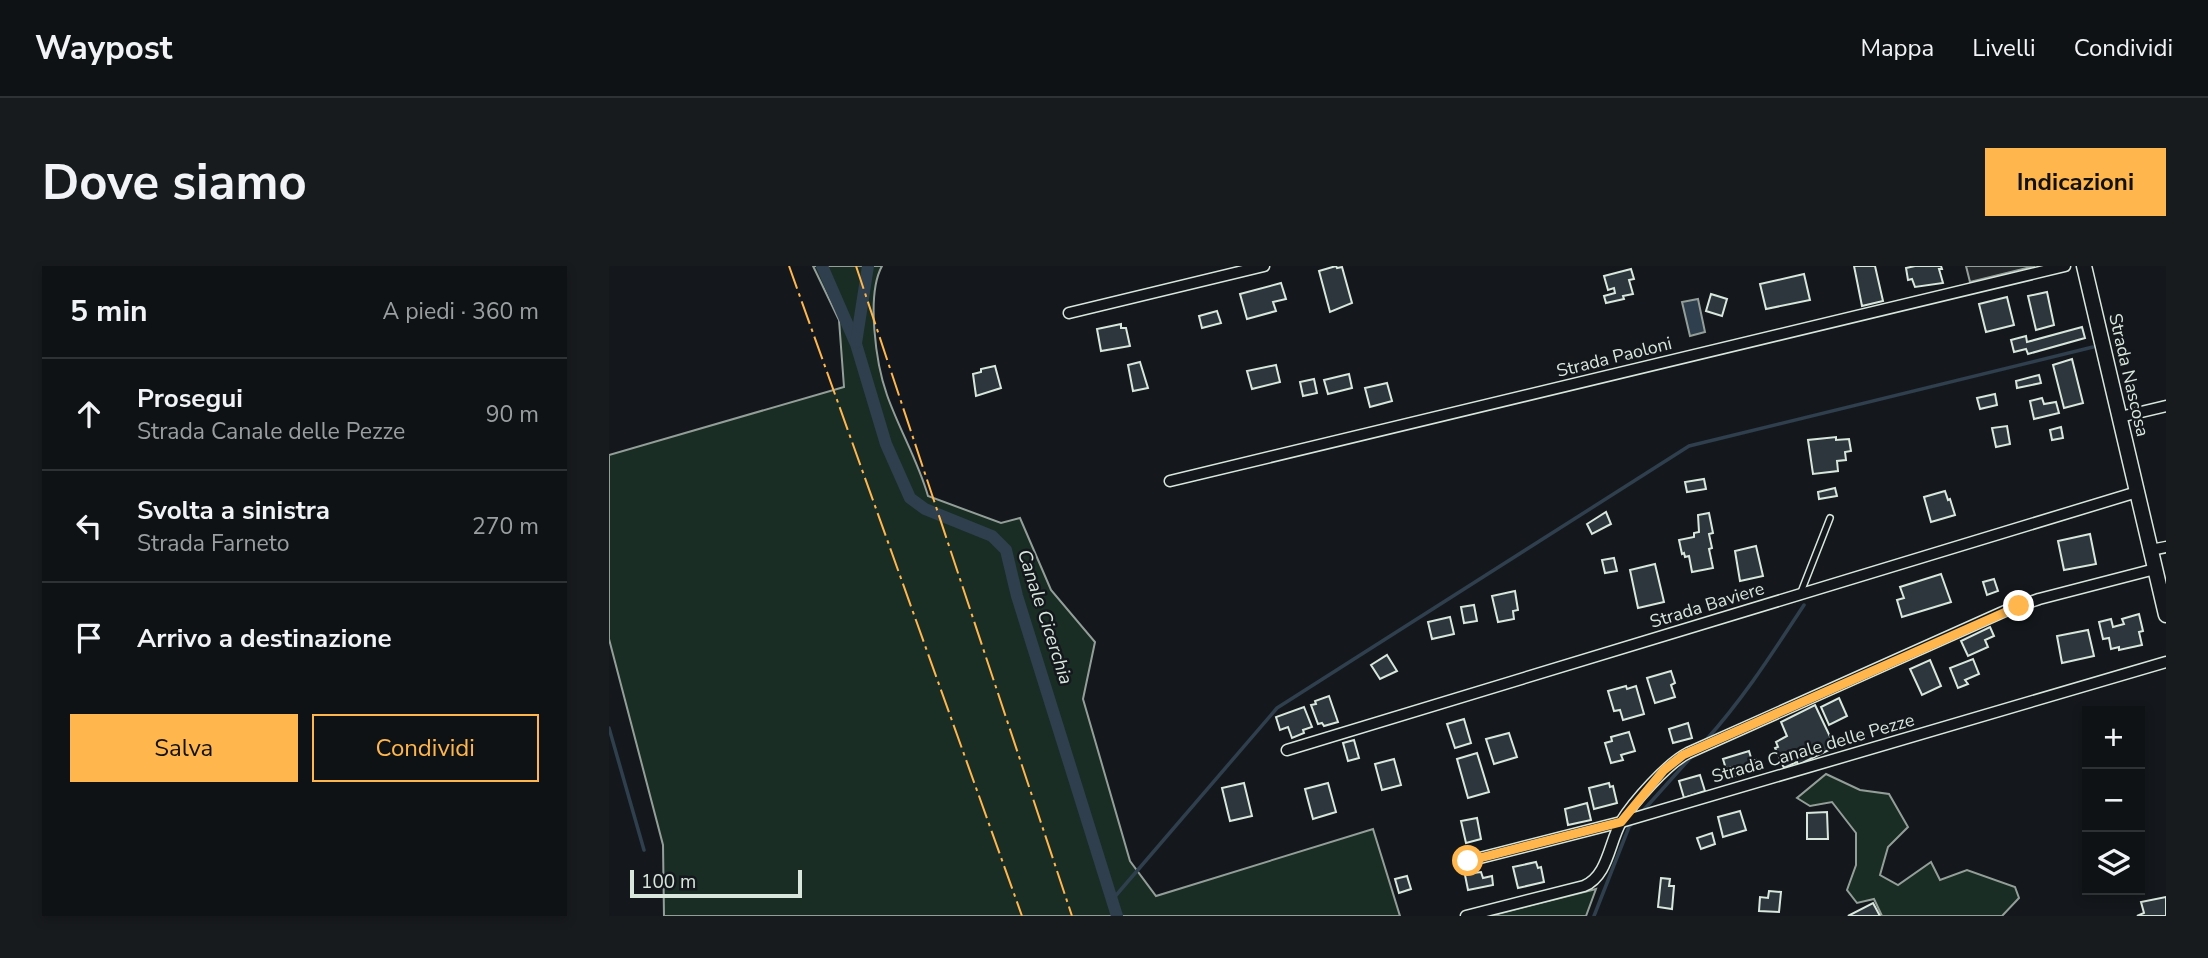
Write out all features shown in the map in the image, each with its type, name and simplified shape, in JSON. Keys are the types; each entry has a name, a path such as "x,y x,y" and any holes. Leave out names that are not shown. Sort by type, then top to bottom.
{"street":[{"path":"1069,313 1263,266"},
{"name":"Strada Paoloni","path":"1170,481 2065,266"},
{"name":"Strada Nascosa","path":"2084,266 2166,615"},
{"path":"2120,418 2166,406"},
{"name":"Strada Baviere","path":"1287,750 2137,492"},
{"path":"2151,550 2166,547"},
{"path":"1466,916 1584,886 1593,881 1600,872 1621,822 1667,767 1693,750 2012,608 2155,569"},
{"name":"Strada Canale delle Pezze","path":"1468,861 1621,822 2166,662"}],"lane":[{"path":"1800,595 1830,518"}],"green space":[{"path":"813,266 882,266 874,294 874,330 879,366 887,395 928,496 1001,523 1020,518 1051,590 1095,642 1083,699 1130,861 1156,896 1373,829 1400,916 664,916 663,845 609,639 609,455 844,387 839,320"},
{"path":"1826,774 1860,790 1889,794 1908,827 1888,847 1880,875 1898,885 1931,862 1940,880 1967,870 2015,887 2019,898 2002,916 1882,916 1874,899 1857,903 1847,890 1856,865 1856,833 1832,802 1810,806 1797,798"},
{"path":"1596,889 1586,916 1490,916"}],"shaded area":[{"path":"1966,266 2035,266 1970,282"}],"water":[{"path":"1698,299 1705,332 1690,336 1682,302"}],"building":[{"path":"1854,266 1875,266 1883,301 1862,306"},
{"path":"1941,266 1942,269 1939,269 1943,283 1915,287 1912,279 1908,280 1906,268"},
{"path":"1342,267 1352,303 1330,312 1319,271"},
{"path":"1631,269 1634,279 1629,280 1633,294 1606,303 1604,296 1615,293 1614,288 1608,290 1604,276"},
{"path":"1804,274 1810,300 1766,309 1760,284"},
{"path":"1281,283 1286,299 1273,302 1276,311 1247,319 1240,294"},
{"path":"2047,292 2054,325 2036,330 2028,296"},
{"path":"1711,294 1727,299 1722,316 1706,311"},
{"path":"2007,297 2014,325 1986,332 1979,304"},
{"path":"1217,311 1221,323 1202,328 1199,316"},
{"path":"1121,324 1121,328 1126,328 1130,346 1101,351 1097,329"},
{"path":"2082,327 2085,338 2028,354 2026,349 2014,352 2011,340 2026,336 2027,342"},
{"path":"2072,359 2083,403 2064,408 2053,365"},
{"path":"1140,362 1148,388 1133,391 1128,365"},
{"path":"1276,365 1280,382 1252,389 1247,371"},
{"path":"995,366 1001,388 976,396 973,374"},
{"path":"1349,374 1352,388 1328,394 1324,380"},
{"path":"2039,375 2041,383 2017,388 2016,381"},
{"path":"1314,379 1317,393 1303,396 1300,382"},
{"path":"1387,383 1392,401 1370,407 1365,388"},
{"path":"1995,394 1997,405 1980,409 1977,398"},
{"path":"2042,398 2044,404 2056,402 2059,413 2034,419 2030,401"},
{"path":"2007,426 2010,444 1996,447 1992,428"},
{"path":"2061,427 2063,438 2052,440 2050,430"},
{"path":"1836,437 1836,440 1849,439 1851,451 1845,452 1846,460 1837,461 1838,471 1813,474 1808,440"},
{"path":"1704,479 1706,489 1687,492 1685,482"},
{"path":"1835,488 1837,496 1819,499 1818,492"},
{"path":"1945,491 1955,515 1931,522 1924,497"},
{"path":"1606,512 1611,524 1592,534 1587,524"},
{"path":"1709,513 1713,533 1709,534 1712,548 1709,549 1713,568 1692,572 1689,556 1682,554 1679,540 1694,537 1694,533 1699,532 1698,515"},
{"path":"2090,534 2096,564 2064,570 2058,541"},
{"path":"1756,546 1763,576 1740,581 1735,551"},
{"path":"1614,558 1617,571 1605,573 1602,560"},
{"path":"1655,564 1664,602 1638,608 1630,570"},
{"path":"1941,574 1951,602 1902,617 1897,600 1904,598 1900,587"},
{"path":"1994,579 1998,591 1987,595 1983,582"},
{"path":"1515,591 1518,610 1513,611 1514,619 1498,622 1492,596"},
{"path":"1474,605 1477,621 1464,623 1461,607"},
{"path":"2139,614 2143,631 2139,632 2142,645 2111,649 2109,638 2103,639 2099,622 2111,619 2113,627 2124,624 2122,619"},
{"path":"1450,617 1454,634 1432,639 1428,622"},
{"path":"1990,627 1994,636 1985,640 1988,647 1968,656 1961,641"},
{"path":"2088,630 2094,656 2062,663 2057,636"},
{"path":"1387,655 1397,671 1380,679 1371,665"},
{"path":"1973,659 1979,674 1965,680 1968,684 1958,688 1950,668"},
{"path":"1930,660 1941,686 1922,695 1910,669"},
{"path":"1671,671 1675,683 1671,685 1675,697 1655,703 1647,678"},
{"path":"1626,686 1627,689 1636,686 1644,714 1623,720 1620,710 1614,711 1608,691"},
{"path":"1329,696 1338,722 1324,726 1322,723 1318,724 1311,705"},
{"path":"1839,698 1847,716 1829,725 1821,707"},
{"path":"1815,705 1835,747 1798,765 1797,762 1784,768 1775,748 1778,747 1776,742 1787,736 1781,722"},
{"path":"1304,707 1312,727 1292,738 1288,727 1280,730 1276,717"},
{"path":"1464,719 1471,743 1455,748 1447,724"},
{"path":"1688,723 1692,738 1673,743 1669,729"},
{"path":"1629,732 1635,751 1621,755 1623,760 1611,763 1605,743 1612,741 1611,737"},
{"path":"1509,733 1517,757 1494,764 1486,739"},
{"path":"1354,740 1359,758 1348,761 1343,743"},
{"path":"1749,751 1752,761 1756,760 1758,769 1735,776 1732,767 1726,769 1723,759"},
{"path":"1477,753 1489,792 1468,798 1457,759"},
{"path":"1394,759 1401,785 1382,790 1375,764"},
{"path":"1700,775 1705,791 1684,798 1679,781"},
{"path":"1244,783 1252,816 1230,821 1222,788"},
{"path":"1328,783 1336,812 1313,819 1305,789"},
{"path":"1609,783 1610,787 1613,786 1617,803 1594,809 1589,788"},
{"path":"1587,803 1591,820 1568,825 1565,809"},
{"path":"1740,811 1746,830 1723,837 1718,817"},
{"path":"1827,812 1828,839 1807,839 1807,813"},
{"path":"1477,818 1481,839 1466,843 1461,821"},
{"path":"1712,833 1715,844 1701,849 1697,838"},
{"path":"1536,862 1538,868 1541,867 1544,882 1518,888 1513,867"},
{"path":"1473,868 1474,873 1481,872 1483,878 1492,876 1493,885 1468,890 1464,870"},
{"path":"1407,876 1411,889 1399,893 1395,879"},
{"path":"1661,878 1670,879 1669,886 1674,886 1672,909 1658,907"},
{"path":"1769,891 1781,892 1779,912 1759,911 1760,897 1768,898"},
{"path":"2166,897 2166,916 2137,916 2144,913 2141,902"},
{"path":"1873,903 1880,916 1848,916"}],"waterway":[{"name":"Canale Cicerchia","path":"822,266 856,344 886,444 910,498 925,509 992,536 1006,550 1017,596 1117,916"},
{"path":"856,343 868,266"},
{"path":"1112,900 1277,708 1689,446 2093,347"},
{"path":"1706,740 1746,691 1804,605"},
{"path":"609,728 644,850"},
{"path":"1641,813 1692,756"},
{"path":"1594,916 1629,827 1634,821"}],"power":[{"path":"789,266 1022,916"},
{"path":"856,266 1072,916"}],"route":[{"path":"1468,861 1621,822 1664,770 1683,755 2019,606"}]}
